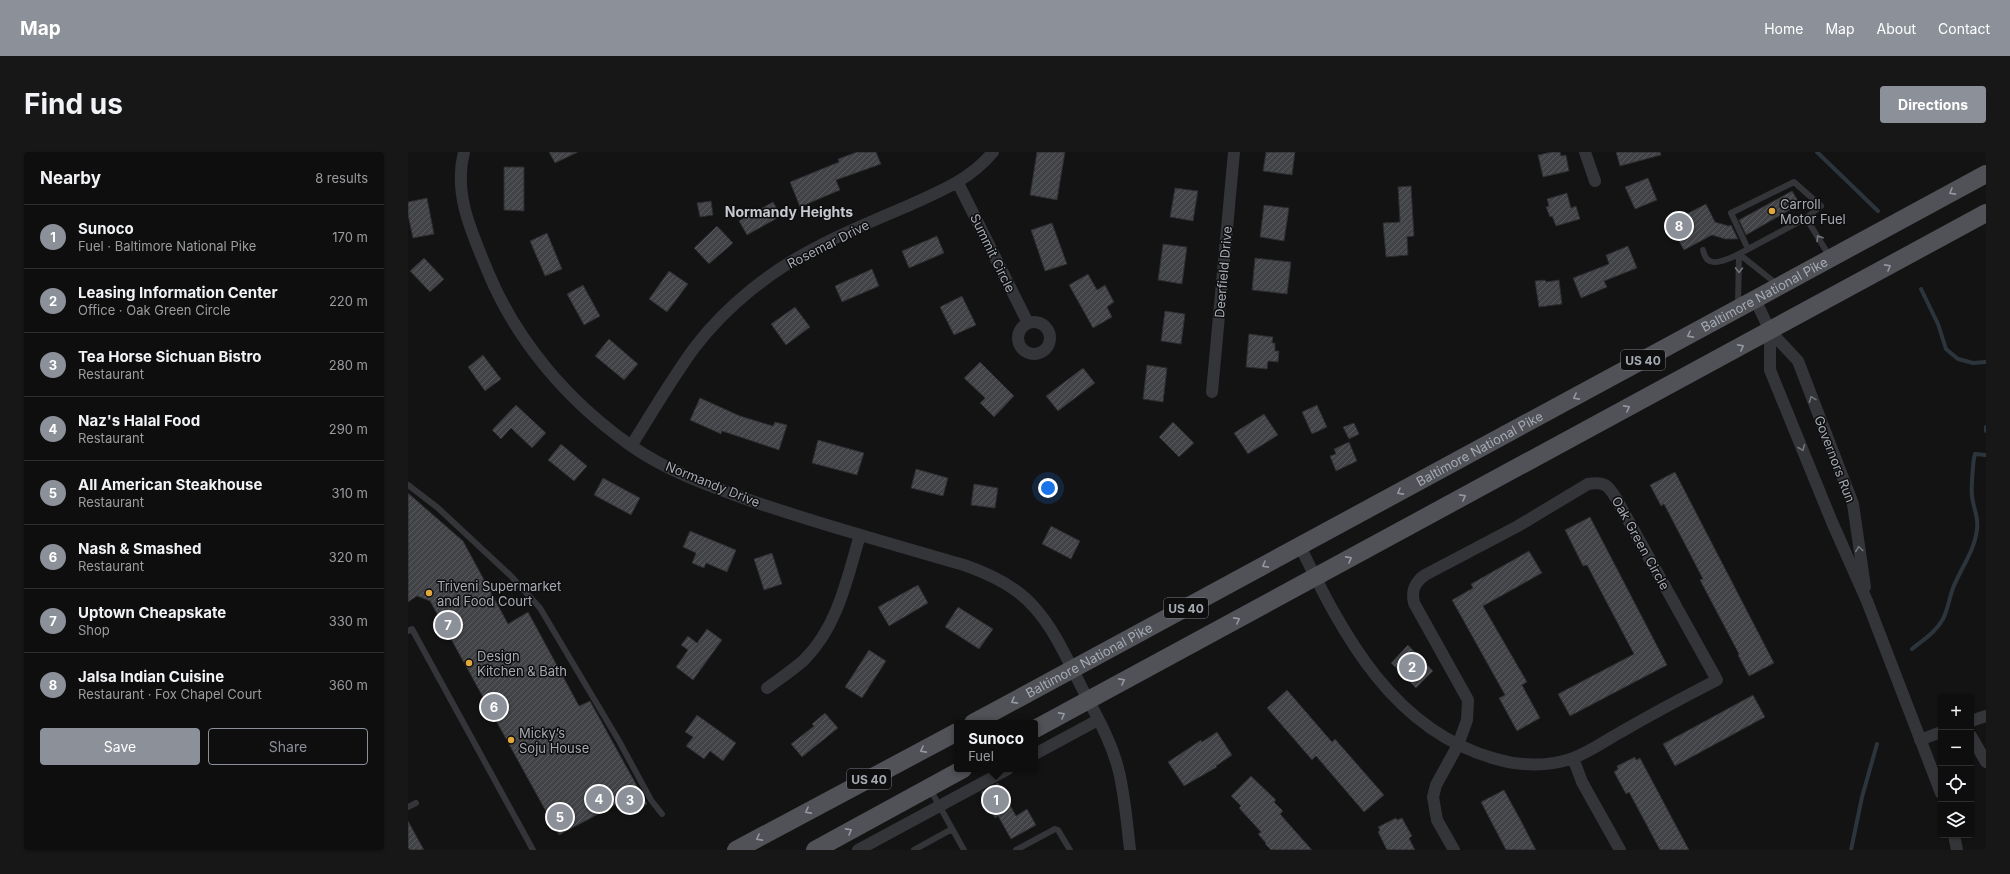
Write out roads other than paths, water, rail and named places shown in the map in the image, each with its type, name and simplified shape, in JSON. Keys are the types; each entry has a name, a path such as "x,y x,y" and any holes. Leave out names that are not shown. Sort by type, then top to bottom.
{"main road":[{"name":"Baltimore National Pike","path":"979,720 1986,174"},
{"name":"US 40","path":"1038,727 1986,213"},
{"name":"US 40","path":"736,850 954,734"},
{"name":"US 40","path":"815,850 958,772"}],"street":[{"name":"Normandy Drive","path":"464,152 461,165 460,184 464,208 472,234 507,312 531,349 557,381 588,412 631,446 673,470 711,486 783,512 964,565 986,573 1004,582 1034,607 1048,624 1073,670 1113,751 1119,771 1127,849"},
{"name":"Rosemar Drive","path":"631,446 695,347 719,320 749,292 781,268 818,246 958,183 984,163 994,152"},
{"name":"Deerfield Drive","path":"1212,392 1234,152"},
{"path":"1585,152 1595,181"},
{"name":"Summit Circle","path":"958,183 1028,323"},
{"name":"Governors Run","path":"1755,300 1770,331 1798,361 1853,504 1867,601"},
{"name":"Governors Run","path":"1770,331 1770,370 1832,522 1867,601 1938,785"},
{"name":"Oak Green Circle","path":"1300,546 1315,577 1352,642 1385,688 1403,708 1423,724 1458,745 1482,755 1507,762 1535,765 1573,758 1717,680 1610,487 1596,483 1588,484 1518,526 1425,575 1417,581 1413,587 1414,603 1468,700 1467,720 1458,745"},
{"path":"767,688 803,660 820,642 829,628 838,608 860,535"},
{"path":"1974,720 1986,716"},
{"path":"1038,752 1098,720"},
{"path":"1920,740 1938,733"},
{"path":"1974,741 1986,762"},
{"path":"1454,850 1437,820 1433,797 1436,785 1458,745"},
{"path":"1573,758 1582,782 1620,850"},
{"path":"858,850 1002,772"},
{"path":"1955,838 1957,850"}],"lane":[{"path":"1703,250 1708,261 1712,262 1740,254 1806,218 1821,206 1794,182 1731,213 1748,249"},
{"path":"1806,218 1831,258"},
{"path":"1740,254 1780,286"},
{"path":"1738,308 1740,254"},
{"path":"408,485 450,519 511,576 540,608 616,735 651,800 662,814"},
{"path":"408,631 412,629 533,850"},
{"path":"930,787 964,850"},
{"path":"408,807 416,803"},
{"path":"914,850 952,829"},
{"path":"1016,850 1055,829 1058,830 1070,850"}],"waterway":[{"path":"1817,152 1878,211"},
{"path":"1921,289 1938,324 1946,349 1958,359 1973,363 1986,362"},
{"path":"1912,649 1933,632 1943,619 1953,588 1974,544 1977,525 1977,517 1972,493 1975,454 1986,455"},
{"path":"1851,850 1862,797 1877,744"}],"place":[{"name":"Carroll Motor Fuel","path":"1772,211"},
{"name":"Jalsa Indian Cuisine","path":"1679,226"},
{"name":"Triveni Supermarket and Food Court","path":"429,593"},
{"name":"Uptown Cheapskate","path":"448,625"},
{"name":"Design Kitchen & Bath","path":"469,663"},
{"name":"Leasing Information Center","path":"1412,667"},
{"name":"Nash & Smashed","path":"494,707"},
{"name":"Micky’s Soju House","path":"511,740"},
{"name":"Naz's Halal Food","path":"599,799"},
{"name":"Tea Horse Sichuan Bistro","path":"630,800"},
{"name":"Sunoco","path":"996,800"},
{"name":"All American Steakhouse","path":"560,817"}],"district":[{"name":"Normandy Heights","path":"789,211"}]}
